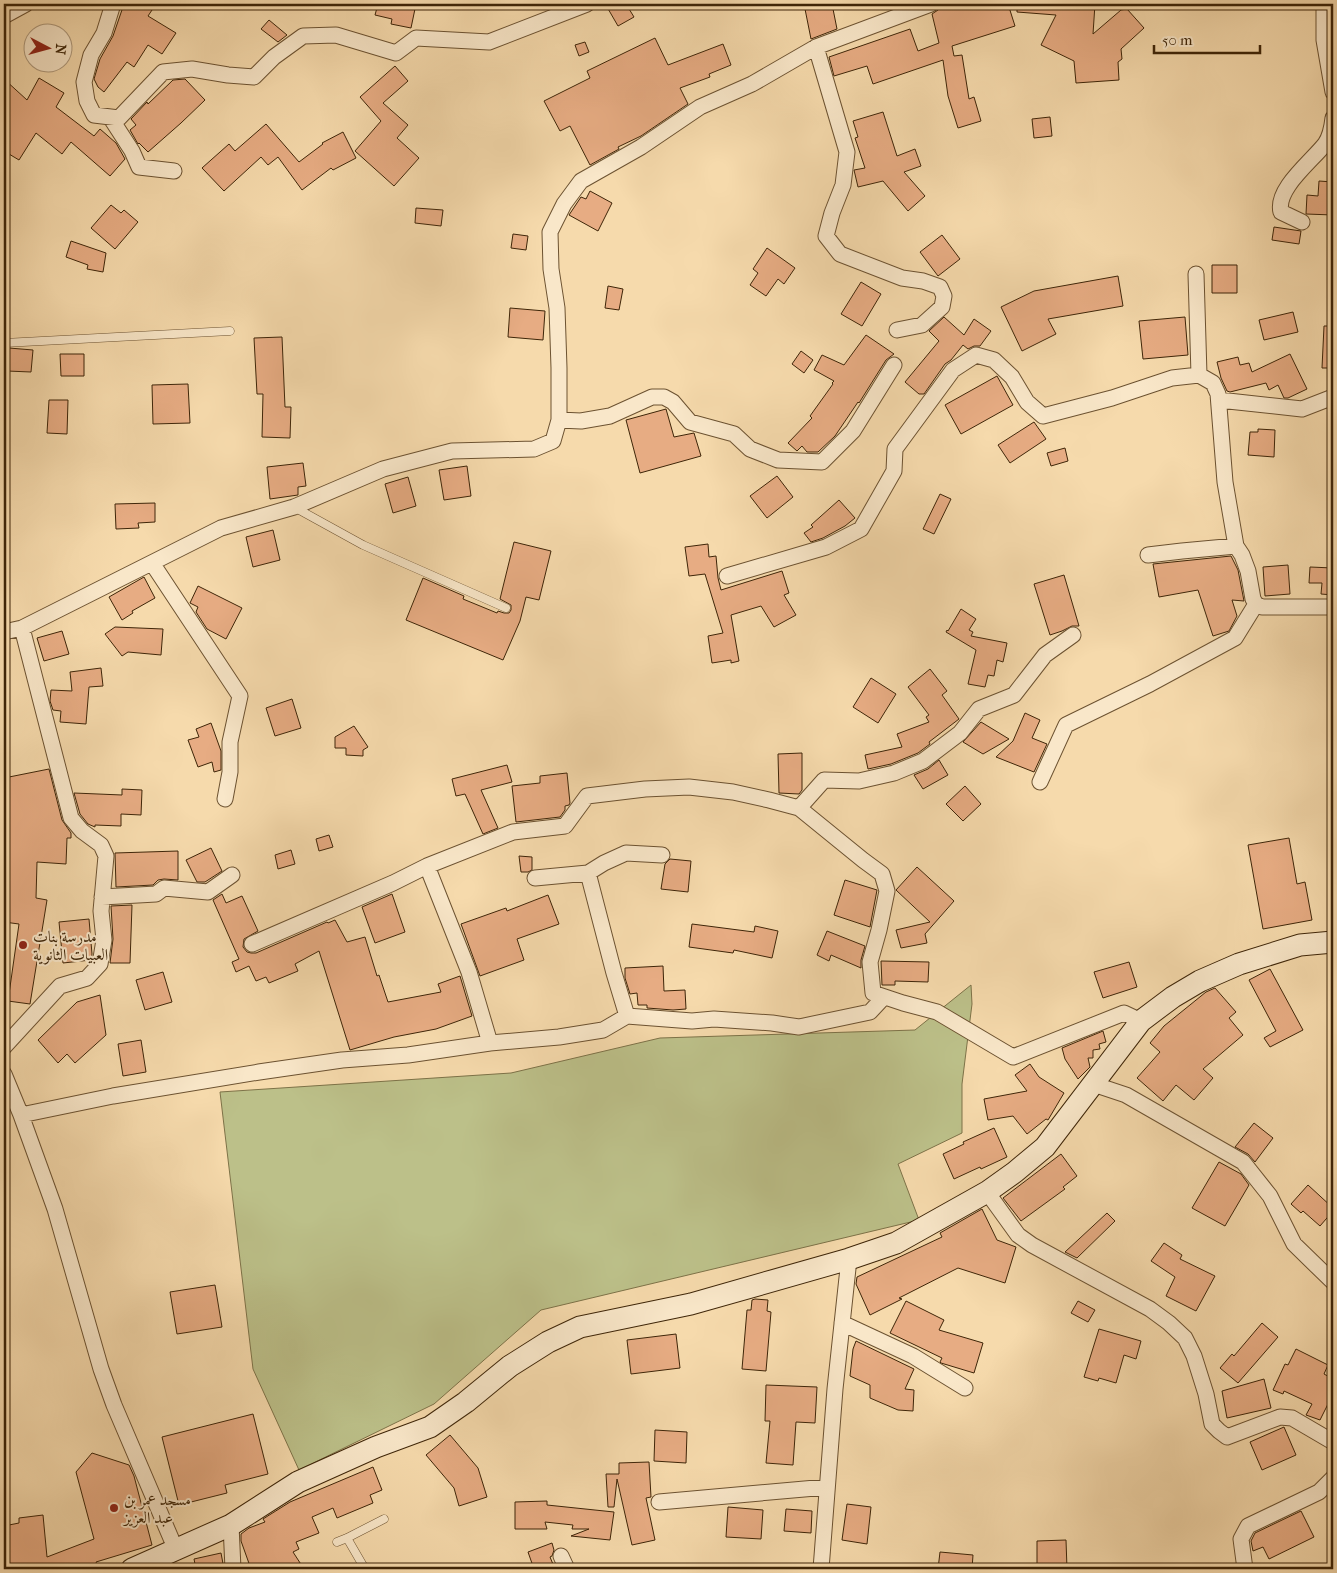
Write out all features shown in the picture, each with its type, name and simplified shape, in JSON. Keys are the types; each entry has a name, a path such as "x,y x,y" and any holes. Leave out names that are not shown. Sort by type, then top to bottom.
{"street":[{"path":"4,16 26,4"},
{"path":"113,4 104,33 91,55 84,82 87,101 94,115 119,118 163,72 192,70 254,77 274,57 303,36 336,34 396,53 416,38 489,42 587,4"},
{"path":"4,632 22,628 221,528 294,507 383,469 452,451 534,449 553,441 559,420 557,308 550,269 550,232 564,204 581,181 642,147 700,106 752,84 816,47 931,4"},
{"path":"1324,4 1324,40 1333,92"},
{"path":"816,47 847,152 844,185 832,213 826,236 840,254 902,278 923,281 940,287 944,296 942,307 922,325 897,330"},
{"path":"110,117 132,151 139,167 174,171"},
{"path":"1302,222 1281,212 1279,206 1295,176 1326,143 1332,128 1333,118"},
{"path":"1196,274 1199,375"},
{"path":"727,576 826,547 861,529 894,470 895,449 953,370 976,356 994,360 1012,377 1027,402 1043,416 1112,398 1172,378 1199,375 1213,382 1219,400 1225,482 1236,546 1242,555 1248,571 1253,599 1256,604 1262,607 1333,607"},
{"path":"559,420 581,421 610,416 652,397 664,396 673,402 690,422 734,434 750,449 778,460 822,462 853,431 894,365"},
{"path":"1219,400 1302,409 1333,397"},
{"path":"1148,555 1182,550 1236,546"},
{"path":"152,563 240,696 230,742 230,772 225,799"},
{"path":"1040,782 1066,725 1150,684 1235,638 1256,604"},
{"path":"4,1047 60,986 87,978 100,964 104,940 101,911 106,856 101,845 82,831 72,818 22,628"},
{"path":"800,808 824,780 859,781 894,773 923,761 960,733 978,709 1014,695 1045,655 1073,635"},
{"path":"252,944 393,883 427,866 513,832 565,826 587,796 645,788 689,787 733,792 800,808 882,874 887,891 880,930 870,962 873,993 937,1012 1013,1056 1124,1014 1142,1021"},
{"path":"535,878 588,873 626,853 662,855"},
{"path":"427,866 469,972 490,1043"},
{"path":"588,873 627,1016"},
{"path":"102,897 156,894 164,888 208,892 232,875"},
{"path":"132,1569 177,1560 298,1482 376,1447 430,1427 466,1402 510,1366 548,1342 580,1327 691,1304 849,1259 896,1243 987,1192 1045,1147 1142,1021 1173,997 1200,981 1239,964 1300,945 1333,942"},
{"path":"21,1115 113,1096 259,1072 342,1060 408,1055 490,1043 559,1037 604,1030 627,1016 692,1021 714,1020 772,1023 799,1027 870,1012 884,997"},
{"path":"4,1074 56,1209 110,1396 177,1560"},
{"path":"1093,1084 1126,1095 1243,1162 1270,1196 1294,1244 1333,1282"},
{"path":"987,1192 1018,1235 1032,1245 1150,1310 1169,1323 1185,1338 1199,1371 1212,1424 1227,1437 1280,1417 1292,1418 1333,1442"},
{"path":"821,1569 849,1259"},
{"path":"842,1323 913,1356 965,1388"},
{"path":"1245,1569 1241,1539 1248,1526 1319,1492 1333,1478"},
{"path":"658,1502 827,1487"},
{"path":"230,1525 234,1569"}],"lane":[{"path":"4,343 230,331"},
{"path":"294,507 363,545 506,608"},
{"path":"337,1542 384,1518"},
{"path":"348,1538 357,1558 365,1569"}],"green space":[{"path":"971,985 972,1004 962,1084 962,1133 898,1164 919,1220 541,1310 434,1404 299,1470 253,1369 220,1092 511,1073 660,1038 915,1030"}],"building":[{"path":"124,4 156,4 148,16 176,33 162,54 148,45 134,67 127,62 104,92 98,87 94,79 100,59 113,36"},
{"path":"378,4 416,4 411,28 391,24 392,19 375,15"},
{"path":"613,4 626,4 634,17 618,26 607,7"},
{"path":"804,4 832,4 837,29 811,39"},
{"path":"940,4 1008,4 1015,26 952,46 954,56 962,55 969,99 974,97 981,121 958,128 948,96 943,60 873,84 867,66 834,76 829,57 910,29 918,51 939,43 932,14 938,10"},
{"path":"1017,4 1095,4 1093,34 1121,10 1127,9 1144,28 1121,49 1122,59 1118,62 1119,80 1076,83 1074,61 1041,45 1056,15 1017,12"},
{"path":"269,20 287,35 278,42 261,29"},
{"path":"655,38 668,65 723,44 731,65 709,74 710,77 680,88 688,104 641,136 618,147 619,149 590,165 570,126 560,131 544,101 590,78 587,71"},
{"path":"585,42 589,52 579,56 575,45"},
{"path":"395,66 408,81 383,103 408,125 397,138 419,158 394,186 355,151 381,121 360,97"},
{"path":"39,78 64,93 56,107 94,136 100,129 116,143 125,159 110,176 71,142 62,154 36,133 19,160 4,151 4,79 27,100"},
{"path":"185,79 205,100 148,152 138,144 130,130 136,125 131,119 147,102 148,104 173,80"},
{"path":"883,112 897,156 915,149 921,166 904,172 925,196 908,211 883,181 858,187 854,170 865,168 855,138 858,137 853,121"},
{"path":"1050,117 1052,136 1034,138 1032,119"},
{"path":"266,124 299,162 322,143 343,132 356,158 333,170 331,168 302,190 278,157 268,165 261,157 224,191 202,168 229,144 235,151"},
{"path":"1319,181 1333,182 1333,215 1306,214 1307,195 1318,196"},
{"path":"590,191 612,203 598,231 569,215 581,197 586,199"},
{"path":"111,205 121,213 124,210 138,222 115,249 91,228"},
{"path":"416,208 443,210 441,226 415,223"},
{"path":"1274,227 1301,231 1299,244 1272,240"},
{"path":"513,234 528,236 526,250 511,248"},
{"path":"942,235 960,259 938,276 920,252"},
{"path":"71,241 106,253 103,272 87,269 88,265 66,257"},
{"path":"767,248 795,268 784,284 778,279 766,296 750,285 758,273 753,269"},
{"path":"1212,265 1237,265 1237,293 1212,293"},
{"path":"1118,276 1123,306 1048,319 1056,334 1022,351 1001,307 1034,291"},
{"path":"861,282 881,294 862,326 841,314"},
{"path":"608,286 623,289 619,310 605,308"},
{"path":"510,308 545,311 543,340 508,337"},
{"path":"1293,312 1298,332 1264,340 1259,320"},
{"path":"944,317 964,335 974,319 991,331 980,346 968,349 963,345 951,360 945,364 924,394 919,394 905,382 939,341 929,331"},
{"path":"1185,317 1188,355 1143,359 1139,321"},
{"path":"1324,326 1333,326 1333,368 1322,368"},
{"path":"866,335 894,354 886,360 859,403 835,436 818,452 807,452 802,446 797,451 788,443 812,418 810,416 834,381 814,370 822,355 844,365"},
{"path":"282,337 285,407 291,407 290,438 262,437 263,394 257,394 254,338"},
{"path":"9,348 33,350 31,372 7,371"},
{"path":"801,351 813,360 804,373 792,364"},
{"path":"60,354 84,354 84,376 61,376"},
{"path":"1290,354 1307,389 1288,398 1284,398 1278,385 1269,390 1266,383 1230,392 1227,391 1217,362 1238,357 1240,365 1249,363 1252,372"},
{"path":"997,376 1013,405 961,434 945,405"},
{"path":"188,384 190,423 153,424 152,385"},
{"path":"49,400 68,400 67,434 47,433"},
{"path":"666,409 674,437 694,433 701,456 640,473 626,420"},
{"path":"1034,422 1046,439 1010,463 998,445"},
{"path":"1258,429 1275,430 1274,457 1248,455 1250,432 1258,432"},
{"path":"1065,448 1068,461 1051,466 1047,453"},
{"path":"303,463 306,486 298,487 298,495 270,499 267,467"},
{"path":"467,466 471,496 444,500 439,470"},
{"path":"777,476 793,497 767,518 750,496"},
{"path":"408,477 416,506 393,513 385,484"},
{"path":"940,494 951,499 934,534 923,529"},
{"path":"839,500 855,518 823,538 811,542 804,533 813,527 811,525"},
{"path":"155,503 155,522 138,523 139,528 116,529 115,504"},
{"path":"273,530 280,560 253,567 246,537"},
{"path":"514,542 551,551 539,600 526,597 520,621 503,660 406,620 423,578 464,596 463,599 497,613 498,611 509,613 511,605 500,599"},
{"path":"708,544 709,557 716,556 721,590 782,571 789,593 784,595 796,615 774,627 761,606 731,615 739,661 731,663 731,660 712,663 708,636 723,633 705,574 689,576 685,547"},
{"path":"1231,556 1238,570 1244,601 1232,600 1237,616 1229,631 1213,636 1198,590 1159,597 1153,564"},
{"path":"1288,565 1290,594 1265,596 1263,567"},
{"path":"1310,567 1333,568 1333,595 1321,594 1322,583 1309,583"},
{"path":"1064,575 1079,626 1072,626 1050,635 1034,584"},
{"path":"144,577 155,598 132,611 133,613 122,620 109,597"},
{"path":"198,586 242,608 226,639 207,629 196,612 198,607 190,603"},
{"path":"961,609 976,619 969,630 973,632 971,636 1007,643 1003,662 997,660 994,676 988,675 985,687 968,684 976,650 946,632"},
{"path":"115,627 163,629 161,655 128,652 122,656 105,634"},
{"path":"62,631 69,654 44,661 37,638"},
{"path":"101,668 103,686 89,687 86,724 60,722 61,711 53,710 50,701 51,690 72,691 70,672"},
{"path":"930,669 947,691 942,695 959,719 918,753 891,764 868,769 865,755 902,747 897,734 929,722 926,717 929,715 908,687"},
{"path":"871,678 896,694 878,723 853,707"},
{"path":"292,699 301,728 275,736 266,708"},
{"path":"1025,713 1040,720 1032,738 1047,744 1034,772 996,757 1013,741"},
{"path":"981,722 1009,739 983,754 963,742"},
{"path":"211,723 221,751 221,770 214,772 212,762 198,767 188,740 199,737 196,729"},
{"path":"354,726 368,747 363,750 363,756 346,755 346,748 335,748 335,737"},
{"path":"802,753 802,790 799,794 779,793 778,754"},
{"path":"939,760 948,775 923,789 914,775 928,769"},
{"path":"507,765 512,782 481,790 498,828 483,834 465,794 456,796 452,779"},
{"path":"49,769 62,820 71,833 71,838 67,838 66,864 37,862 36,898 47,900 30,1004 8,1001 19,924 4,922 4,778"},
{"path":"567,773 570,803 565,806 565,810 560,817 516,822 512,786 540,783 540,776"},
{"path":"965,786 981,804 963,821 946,804"},
{"path":"122,789 142,790 141,815 121,814 121,826 95,825 95,827 88,824 80,814 74,793 122,795"},
{"path":"329,835 333,847 319,851 316,839"},
{"path":"1289,838 1297,884 1305,882 1312,920 1263,929 1248,845"},
{"path":"211,848 222,871 205,882 197,882 186,860"},
{"path":"291,850 295,864 278,869 275,855"},
{"path":"178,851 178,880 164,879 158,880 153,885 116,887 115,853"},
{"path":"519,856 532,857 532,870 521,872"},
{"path":"670,859 691,861 688,892 661,889 665,864"},
{"path":"917,867 954,901 925,934 927,943 901,948 896,930 930,922 896,890"},
{"path":"845,880 877,890 870,927 834,915"},
{"path":"222,894 226,903 242,896 258,931 244,939 243,947 247,952 256,953 335,920 347,942 365,937 377,976 379,975 388,1002 441,992 438,984 460,976 472,1016 436,1029 394,1037 350,1050 319,951 295,964 298,971 269,983 266,977 256,981 249,966 236,972 232,962 239,959 213,900"},
{"path":"392,894 405,932 375,943 362,907"},
{"path":"548,895 559,924 517,939 524,960 480,976 461,924 506,908 507,911"},
{"path":"132,905 130,963 110,963 113,939 111,906"},
{"path":"89,919 91,960 63,963 59,922"},
{"path":"692,924 754,932 755,926 778,931 772,958 734,950 733,953 689,947"},
{"path":"827,931 865,946 861,968 831,955 829,961 817,955"},
{"path":"881,961 929,962 928,982 895,981 895,985 882,985"},
{"path":"1129,962 1137,987 1103,998 1094,972"},
{"path":"663,966 664,991 685,990 686,1009 647,1008 647,1005 638,1005 637,993 630,994 625,978 625,968"},
{"path":"1270,969 1303,1030 1270,1047 1264,1038 1276,1031 1249,980"},
{"path":"163,972 172,1002 145,1010 136,980"},
{"path":"1215,988 1236,1012 1229,1018 1243,1035 1203,1069 1213,1078 1194,1100 1176,1085 1163,1101 1137,1078 1160,1052 1150,1043 1164,1026 1206,992"},
{"path":"100,995 106,1035 75,1063 67,1054 58,1063 38,1040 77,1002"},
{"path":"1103,1031 1106,1042 1099,1044 1100,1049 1093,1050 1093,1058 1088,1058 1090,1067 1078,1079 1065,1059 1062,1048"},
{"path":"141,1040 146,1072 123,1076 118,1044"},
{"path":"1030,1064 1039,1077 1064,1093 1048,1120 1046,1119 1027,1134 1013,1116 988,1120 984,1099 1027,1091 1015,1075"},
{"path":"1254,1123 1273,1138 1255,1162 1248,1154 1235,1147"},
{"path":"994,1128 1007,1157 954,1179 943,1154 964,1144 963,1142"},
{"path":"1061,1154 1077,1176 1063,1187 1065,1189 1021,1221 1003,1198"},
{"path":"1219,1162 1241,1174 1249,1185 1225,1226 1192,1208"},
{"path":"1308,1185 1333,1208 1333,1211 1320,1226 1303,1211 1301,1213 1291,1204"},
{"path":"982,1209 997,1240 1016,1247 1005,1283 958,1268 870,1315 856,1284 857,1277 942,1237 940,1233"},
{"path":"1107,1213 1115,1221 1077,1258 1065,1252"},
{"path":"1164,1243 1182,1255 1180,1259 1215,1276 1196,1311 1166,1296 1175,1277 1151,1261"},
{"path":"215,1285 222,1327 177,1334 170,1292"},
{"path":"752,1300 768,1300 767,1311 771,1312 766,1371 742,1369 747,1310 751,1310"},
{"path":"906,1301 944,1320 939,1330 983,1343 974,1373 941,1363 942,1358 890,1333"},
{"path":"1078,1301 1095,1310 1088,1322 1071,1313"},
{"path":"1262,1323 1278,1337 1238,1383 1220,1368 1232,1354 1234,1356"},
{"path":"1099,1329 1141,1341 1136,1359 1124,1355 1116,1383 1099,1378 1098,1381 1084,1377"},
{"path":"676,1334 680,1368 631,1374 627,1340"},
{"path":"856,1341 914,1369 905,1389 914,1390 913,1411 898,1410 870,1398 870,1385 850,1376 853,1349"},
{"path":"1296,1349 1328,1365 1324,1374 1333,1379 1333,1394 1320,1420 1306,1415 1312,1404 1284,1391 1283,1394 1273,1390 1285,1364 1288,1365"},
{"path":"1264,1379 1271,1408 1227,1418 1222,1391"},
{"path":"766,1385 817,1387 815,1423 796,1422 793,1465 766,1463 770,1421 765,1421"},
{"path":"253,1414 268,1474 225,1485 227,1493 179,1505 162,1437"},
{"path":"1284,1427 1296,1455 1262,1470 1250,1442"},
{"path":"655,1430 687,1432 686,1463 654,1461"},
{"path":"450,1435 478,1468 487,1497 459,1506 454,1488 426,1455"},
{"name":"مسجد عمر بن عبد العزيز","path":"92,1453 129,1465 134,1476 152,1545 96,1562 98,1567 92,1569 4,1569 4,1526 19,1523 19,1518 43,1515 47,1557 94,1539 76,1472"},
{"path":"649,1462 651,1497 646,1498 655,1540 632,1545 617,1479 614,1507 608,1507 606,1474 619,1474 619,1463"},
{"path":"373,1467 382,1490 370,1495 373,1503 337,1518 333,1508 312,1517 319,1533 296,1542 299,1549 293,1552 304,1569 251,1569 241,1541 241,1534 249,1528 265,1522 263,1519 290,1502"},
{"path":"547,1501 547,1505 614,1512 610,1540 571,1536 589,1529 572,1529 573,1525 545,1522 547,1529 515,1529 515,1502"},
{"path":"847,1504 871,1507 867,1544 842,1540"},
{"path":"728,1507 763,1510 761,1539 726,1537"},
{"path":"786,1509 812,1511 811,1533 784,1531"},
{"path":"1301,1511 1314,1537 1269,1559 1263,1547 1253,1551 1251,1541 1255,1533"},
{"path":"1066,1540 1067,1569 1037,1569 1037,1541"},
{"path":"552,1543 554,1550 550,1557 555,1569 534,1569 528,1552"},
{"path":"940,1552 973,1555 972,1569 938,1569"},
{"path":"221,1553 224,1569 196,1569 194,1559"}],"place":[{"name":"مدرسة بنات العبيات الثانوية","path":"23,945"},
{"name":"مسجد عمر بن عبد العزيز","path":"114,1508"}]}
